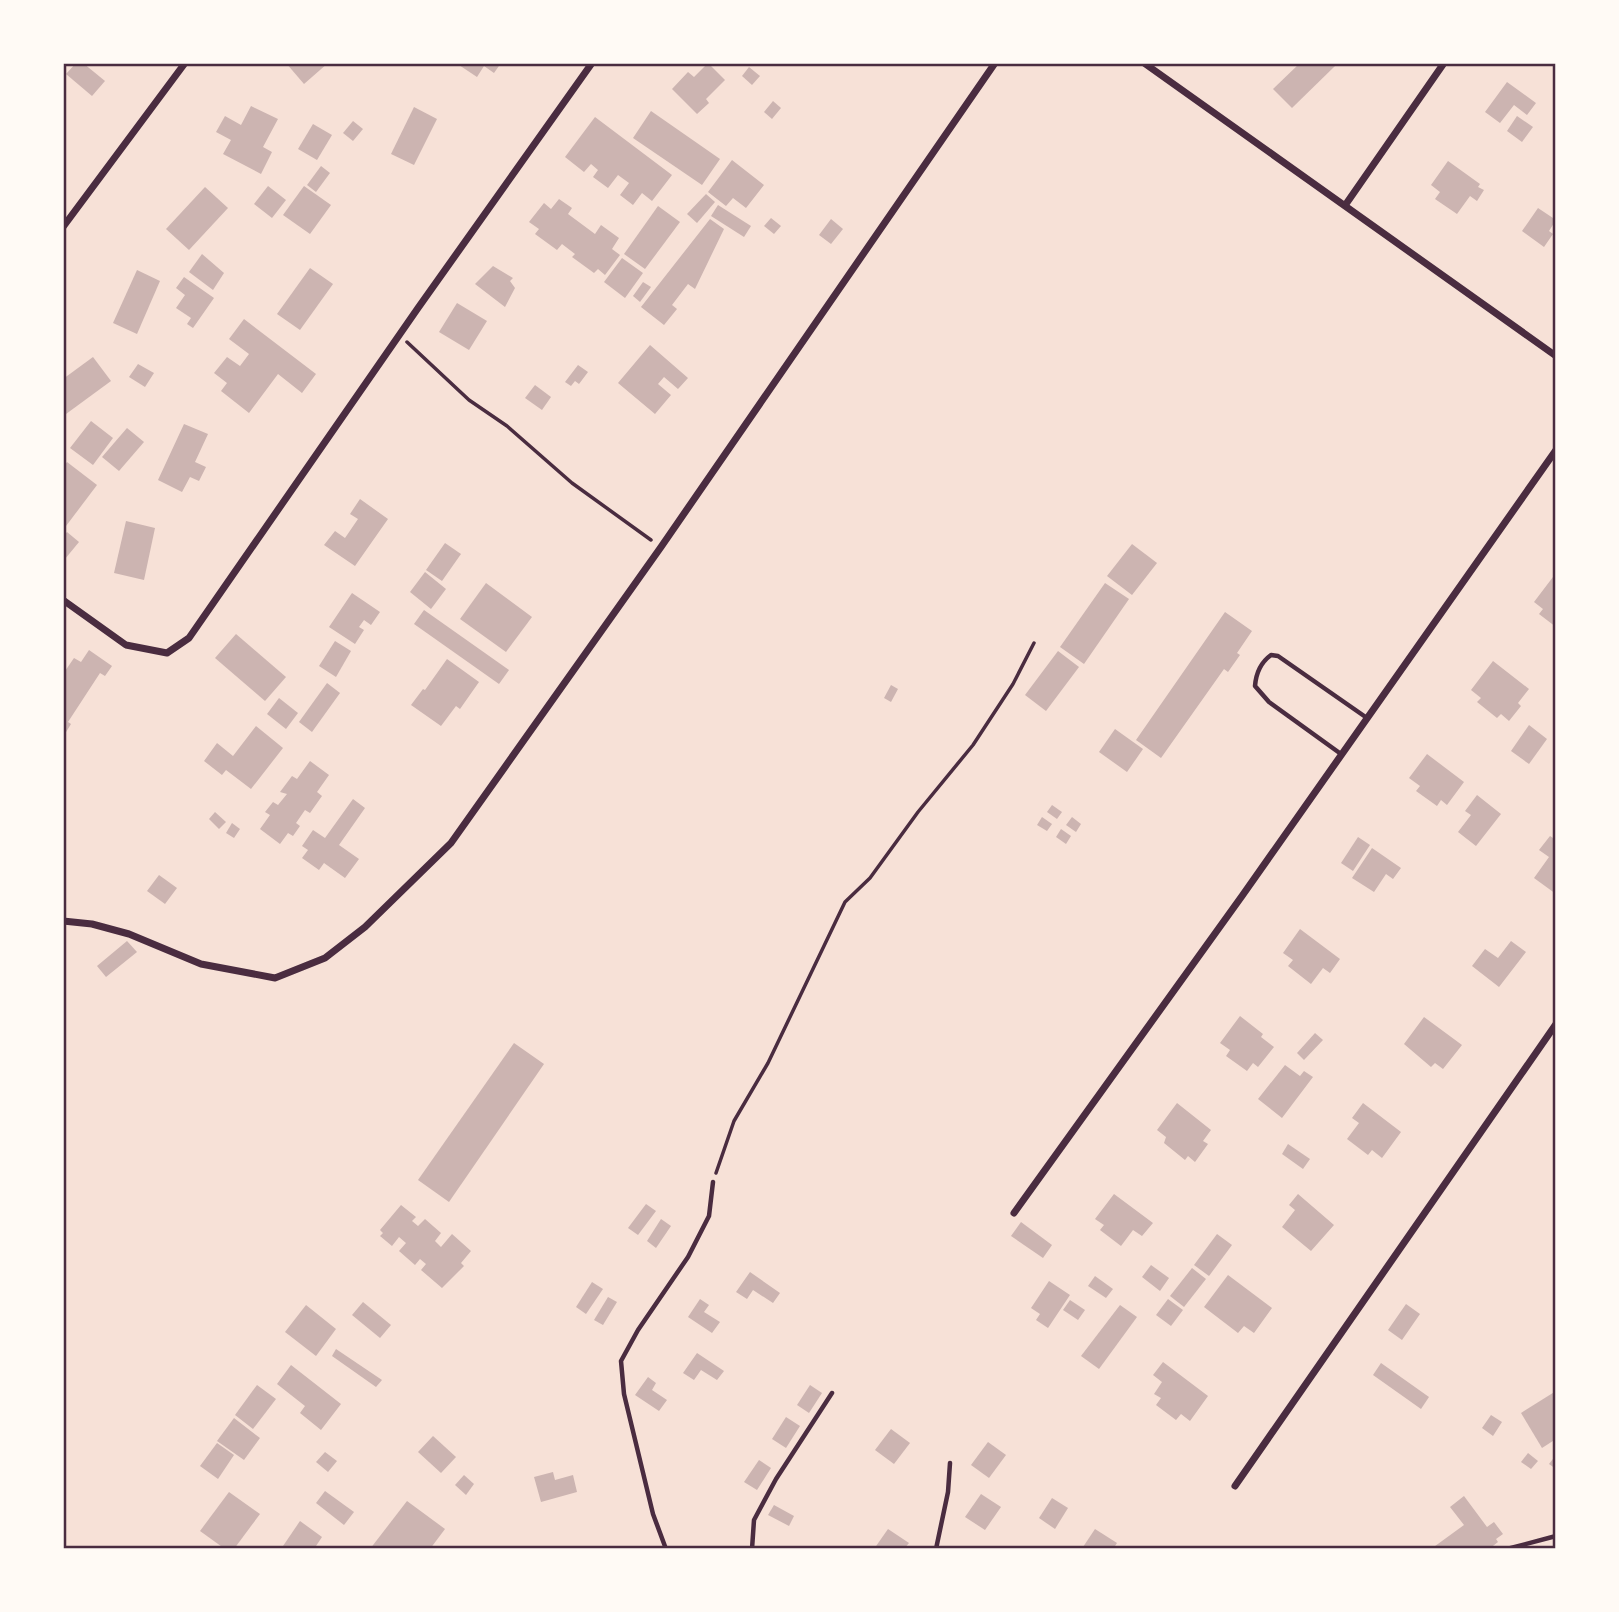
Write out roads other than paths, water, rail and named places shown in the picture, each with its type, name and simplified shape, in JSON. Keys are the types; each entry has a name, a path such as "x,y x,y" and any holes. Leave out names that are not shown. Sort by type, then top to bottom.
{"street":[{"path":"63,227 184,63"},
{"path":"63,600 126,645 167,653 189,638 592,63"},
{"path":"63,920 92,924 129,934 201,964 275,978 325,958 365,927 451,844 661,547 995,63"},
{"path":"1144,63 1556,356"},
{"path":"1346,205 1444,63"},
{"path":"1014,1213 1556,450"},
{"path":"1235,1486 1556,1024"}],"lane":[{"path":"1341,754 1269,702 1255,686 1256,673 1266,659 1271,655 1278,656 1367,718"},
{"path":"666,1549 653,1514 624,1394 621,1361 638,1330 688,1257 709,1216 713,1182"},
{"path":"752,1549 754,1520 776,1479 832,1393"},
{"path":"936,1549 948,1492 950,1462"},
{"path":"1507,1549 1556,1536"}]}
